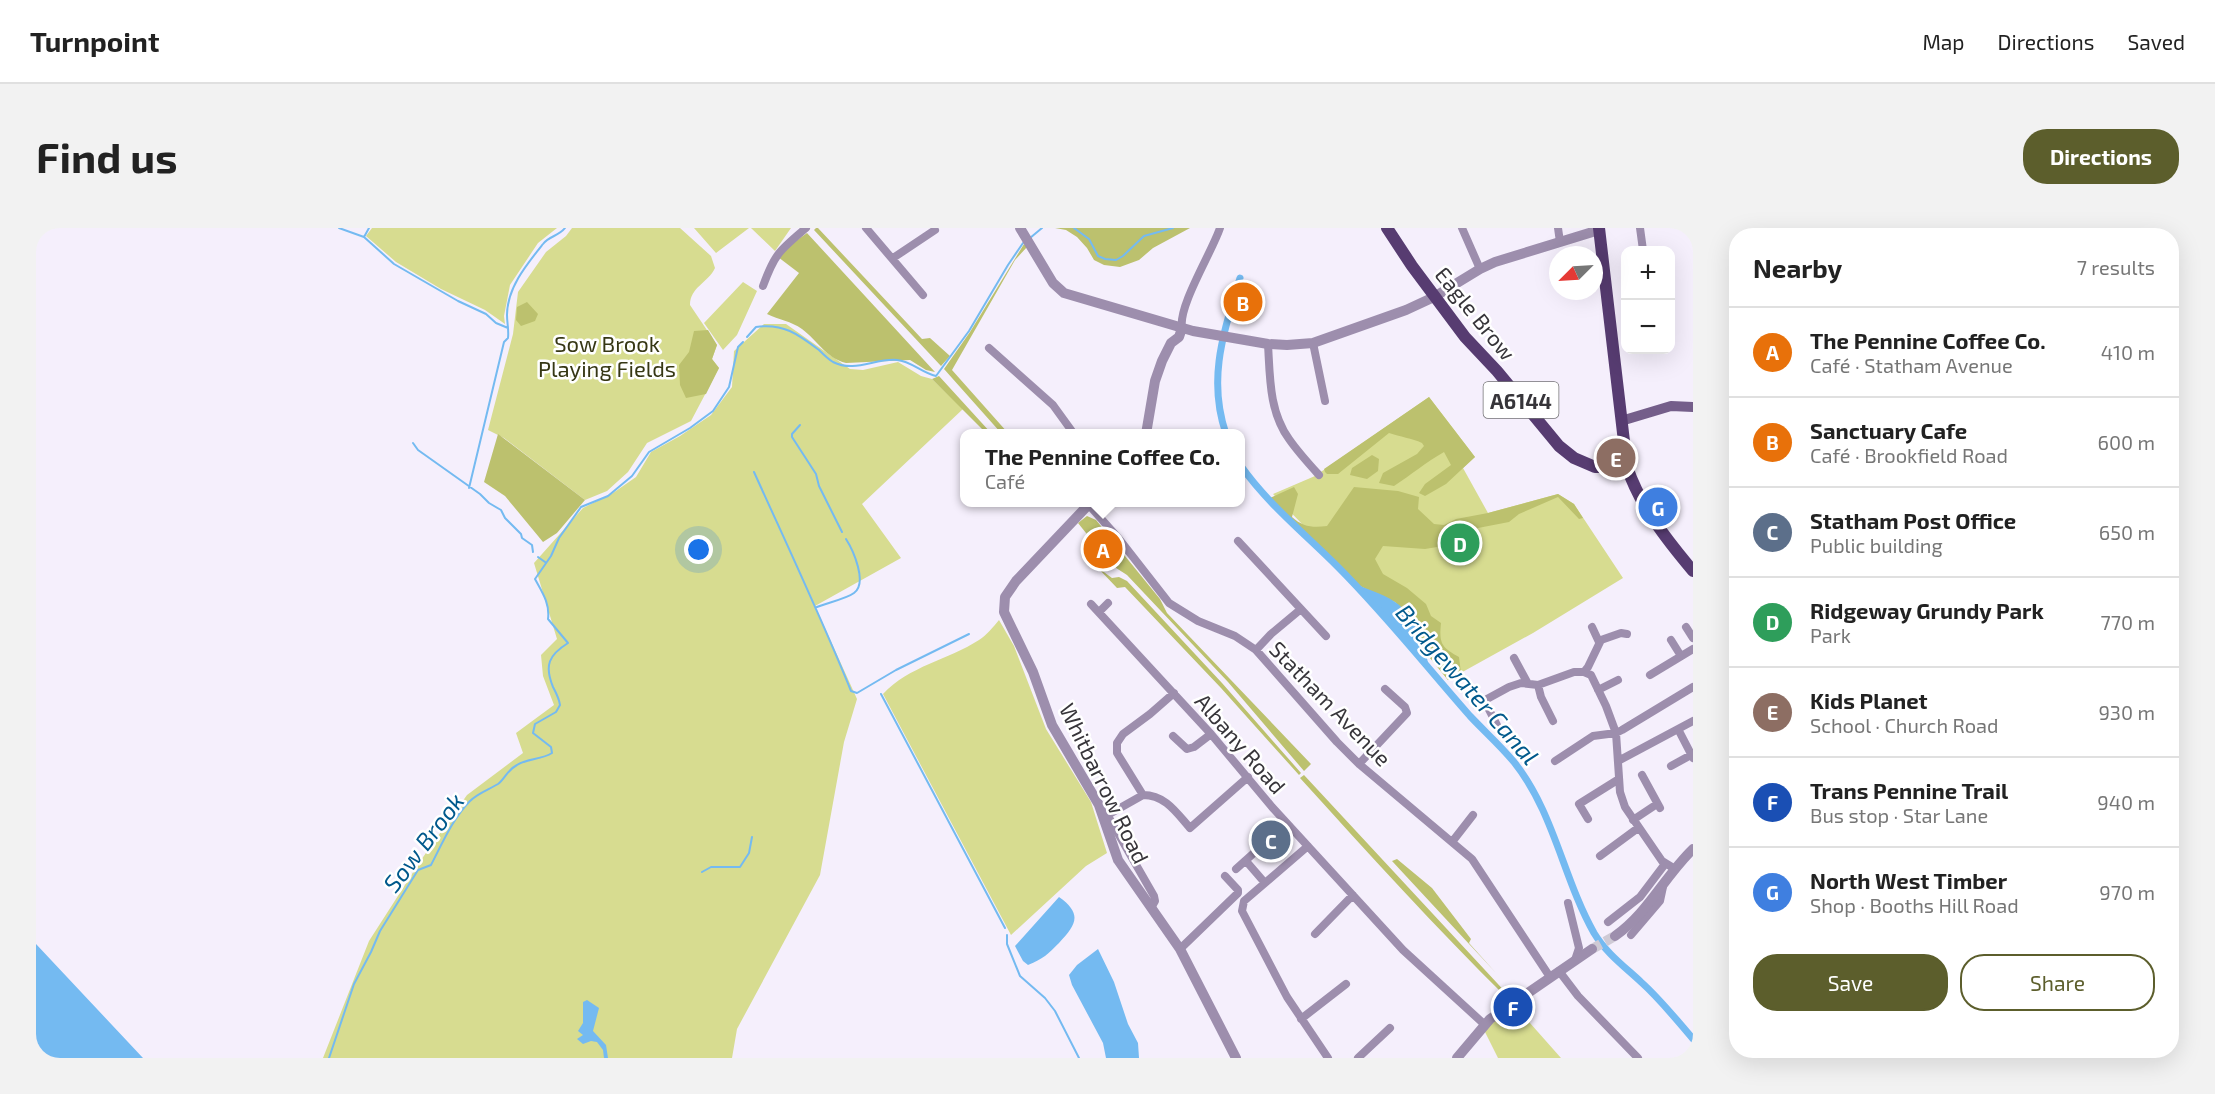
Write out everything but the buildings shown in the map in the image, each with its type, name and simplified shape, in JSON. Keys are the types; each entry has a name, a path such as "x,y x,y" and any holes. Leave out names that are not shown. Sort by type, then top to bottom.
{"main road":[{"name":"Eagle Brow","path":"1387,228 1434,297 1465,337 1497,371 1559,446 1574,458 1595,467 1627,467"},
{"path":"1601,229 1627,467 1652,517 1693,571"},
{"path":"1621,421 1671,406 1693,407"}],"street":[{"path":"763,286 771,263 779,251 806,228"},
{"path":"866,228 923,295"},
{"path":"1147,429 1155,381 1166,352 1171,343 1179,337 1184,307 1220,228"},
{"path":"1462,228 1480,269"},
{"path":"1558,228 1560,242"},
{"path":"1640,228 1642,246"},
{"path":"1025,236 1053,283 1064,293 1182,327 1231,339 1268,344 1313,343 1397,313 1434,297 1480,269 1512,256 1601,229"},
{"path":"893,258 934,231"},
{"path":"1313,343 1325,401"},
{"path":"1268,344 1270,382 1277,417 1289,439 1319,475"},
{"path":"989,348 1053,405 1070,429"},
{"name":"Whitbarrow Road","path":"1087,507 1016,581 1005,597 1004,608 1033,672 1052,725 1106,816 1118,860 1180,950 1236,1058"},
{"name":"Statham Avenue","path":"1092,507 1169,603 1198,621 1235,636 1256,650 1359,764 1472,859 1554,974 1638,1058"},
{"path":"1238,541 1326,636"},
{"path":"1099,612 1108,603"},
{"name":"Albany Road","path":"1091,604 1211,734 1272,807 1403,950 1484,1024"},
{"path":"1256,650 1301,609"},
{"path":"1592,627 1599,642"},
{"path":"1686,627 1693,638"},
{"path":"1584,672 1599,642 1613,635 1627,634"},
{"path":"1671,640 1681,656"},
{"path":"1650,675 1693,649"},
{"path":"1514,658 1527,682"},
{"path":"1476,705 1509,687 1527,682 1538,685 1571,673 1584,672 1591,675 1616,733 1619,779 1625,807 1638,828 1670,866"},
{"path":"1598,690 1618,680"},
{"path":"1538,685 1541,697 1553,721"},
{"path":"1556,761 1593,736 1616,733 1693,687"},
{"path":"1359,764 1408,714 1405,707 1385,689"},
{"path":"1143,795 1118,753 1117,743 1123,734 1174,693"},
{"path":"1485,702 1497,725"},
{"path":"1618,760 1693,721"},
{"path":"1671,766 1692,757 1678,729"},
{"path":"1173,736 1187,749 1194,747 1211,734"},
{"path":"1633,820 1658,806 1642,775"},
{"path":"1106,816 1143,795 1157,797 1166,802 1190,828 1248,777"},
{"path":"1588,819 1579,804 1619,779"},
{"path":"1452,842 1473,815"},
{"path":"1600,856 1638,828"},
{"path":"1308,846 1244,901 1242,911 1276,977 1328,1058"},
{"path":"1608,922 1640,897 1670,866 1693,849"},
{"path":"1236,869 1255,852"},
{"path":"1246,861 1265,883"},
{"path":"1631,935 1660,901 1670,866"},
{"path":"1180,950 1238,893 1238,890 1225,876"},
{"path":"1615,936 1640,915 1663,887"},
{"path":"1316,934 1353,895"},
{"path":"1568,903 1579,948 1575,960"},
{"path":"1457,1058 1484,1024 1592,949"},
{"path":"1301,1019 1346,984"},
{"path":"1358,1058 1390,1028"}],"green space":[{"path":"372,228 557,228 538,243 510,285 504,316 505,324 485,310 441,289 396,262 366,236"},
{"name":"Sow Brook Playing Fields","path":"572,228 680,228 711,256 715,268 696,289 690,305 717,345 712,359 719,368 691,421 647,443 628,472 607,491 585,500 504,438 488,430 513,334 518,292 546,252 566,236"},
{"path":"694,228 749,228 716,253"},
{"path":"751,228 791,228 775,251"},
{"path":"816,228 922,339 930,338 950,356 941,366 814,230"},
{"path":"1055,228 1190,228 1153,248 1139,260 1120,267 1104,265 1094,260 1077,237 1066,230"},
{"path":"807,233 935,372 926,370 910,360 846,363 839,361 798,326 767,314 799,273 778,257 782,251"},
{"path":"1024,244 1027,247 1015,260 952,370 1004,429 997,429 944,369 970,332"},
{"path":"743,282 757,291 737,335 723,350 704,323"},
{"path":"527,302 538,314 535,321 521,326 516,320 517,307"},
{"path":"764,324 786,324 850,369 863,370 898,362 921,376 932,379 963,409 862,504 901,558 815,606 857,699 844,742 820,875 737,1029 732,1058 323,1058 369,941 421,860 467,795 523,753 516,733 554,705 543,676 541,655 557,639 534,563 583,508 613,493 636,477 651,452 711,415 732,387 734,351"},
{"path":"708,330 717,345 712,359 719,368 706,394 686,398 680,385 679,365 689,352 694,331"},
{"path":"939,376 987,429 982,429 932,379"},
{"path":"1429,397 1475,457 1463,468 1488,513 1558,494 1574,504 1623,578 1533,633 1448,680 1426,653 1414,621 1395,602 1365,589 1273,494 1315,476"},
{"path":"1429,397 1475,457 1446,484 1425,496 1419,493 1425,484 1451,465 1444,452 1394,486 1379,483 1383,473 1417,454 1424,446 1418,441 1389,433 1338,474 1325,472 1324,469"},
{"path":"498,434 585,500 557,533 543,542 505,496 484,482"},
{"path":"1372,455 1379,459 1378,471 1367,479 1350,475 1352,468"},
{"path":"1294,487 1298,494 1292,517 1304,525 1313,527 1327,526 1354,487 1398,491 1419,497 1418,509 1434,524 1444,525 1456,519 1558,494 1574,504 1583,518 1579,519 1558,497 1519,514 1509,522 1478,528 1437,547 1425,549 1383,546 1375,559 1383,574 1407,588 1426,604 1431,616 1441,623 1442,644 1459,657 1461,673 1448,680 1426,653 1414,621 1395,602 1351,582 1268,499"},
{"path":"1087,516 1096,520 1110,537 1110,543 1098,548 1078,523"},
{"path":"1116,545 1160,599 1167,613 1311,764 1304,771 1228,682 1127,575 1113,566 1120,559 1112,550"},
{"path":"1097,567 1112,578 1119,577 1127,581 1222,683 1301,773 1299,775 1221,688 1125,587 1117,588"},
{"path":"999,620 1014,646 1046,729 1091,802 1107,853 1086,866 1011,935 883,694 893,684 917,670 979,640"},
{"path":"1304,775 1510,997 1508,999 1428,918 1300,778"},
{"path":"1397,859 1432,888 1471,939 1469,943 1496,973 1392,861"},
{"path":"1514,1005 1561,1058 1498,1058 1484,1030"}],"water":[{"path":"1351,582 1385,596 1409,615 1418,631 1429,668"},
{"path":"1059,897 1072,909 1073,925 1065,937 1048,953 1028,965 1023,961 1015,946"},
{"path":"36,944 143,1058 36,1058"},
{"path":"1098,949 1114,982 1128,1024 1138,1043 1139,1058 1106,1058 1103,1043 1072,985 1069,975 1077,965"},
{"path":"587,1000 599,1008 593,1031 606,1045 608,1058 604,1058 603,1050 597,1042 591,1041 583,1044 577,1039 583,1035 578,1031 583,1023 583,1002"}],"waterway":[{"path":"339,228 364,237 394,264 508,328"},
{"path":"364,237 369,228"},
{"path":"469,488 504,342 508,338 507,315 510,295 519,277 543,244 565,228"},
{"path":"1030,238 1042,228"},
{"path":"1074,228 1089,239 1098,256 1116,260 1144,236 1173,228"},
{"name":"Sow Brook","path":"747,337 756,327 782,328 797,335 831,361 841,365 857,366 897,360 907,362 936,376 969,331 1023,243"},
{"name":"Bridgewater Canal","path":"1225,429 1220,413 1218,374 1228,317 1240,278"},
{"name":"Sow Brook","path":"329,1058 354,984 380,931 418,870 431,865 453,823 473,798 498,784 517,765 552,753 551,747 533,733 535,724 556,712 560,705 550,679 549,667 556,652 568,643 548,619 547,603 535,579 551,556 559,538 581,507 608,496 632,476 649,452 690,428 713,411 729,387 738,347 743,342"},
{"path":"800,425 792,437 816,474 819,486 842,532"},
{"path":"413,443 418,450 501,510 522,538 532,545 533,552"},
{"name":"Bridgewater Canal","path":"1245,471 1275,506 1372,603 1470,716 1514,762 1528,781 1539,802 1583,912 1594,933 1610,953 1655,995 1693,1039"},
{"path":"754,472 851,691 857,693 896,670 969,634"},
{"path":"817,607 850,595 858,588 860,582 858,566 846,539"},
{"path":"538,557 545,562"},
{"path":"881,694 1005,928"},
{"path":"702,872 711,867 740,867 749,853 752,837"},
{"path":"1007,935 1007,944 1020,976 1045,998 1055,1011 1079,1058"}],"tunnel":[{"path":"1592,949 1615,936"}],"place":[{"name":"Sanctuary Cafe","path":"1243,302"},
{"name":"Kids Planet","path":"1616,458"},
{"name":"North West Timber","path":"1658,507"},
{"name":"Ridgeway Grundy Park","path":"1460,543"},
{"name":"The Pennine Coffee Co.","path":"1103,549"},
{"name":"Statham Post Office","path":"1271,840"},
{"name":"Trans Pennine Trail","path":"1513,1007"}]}
